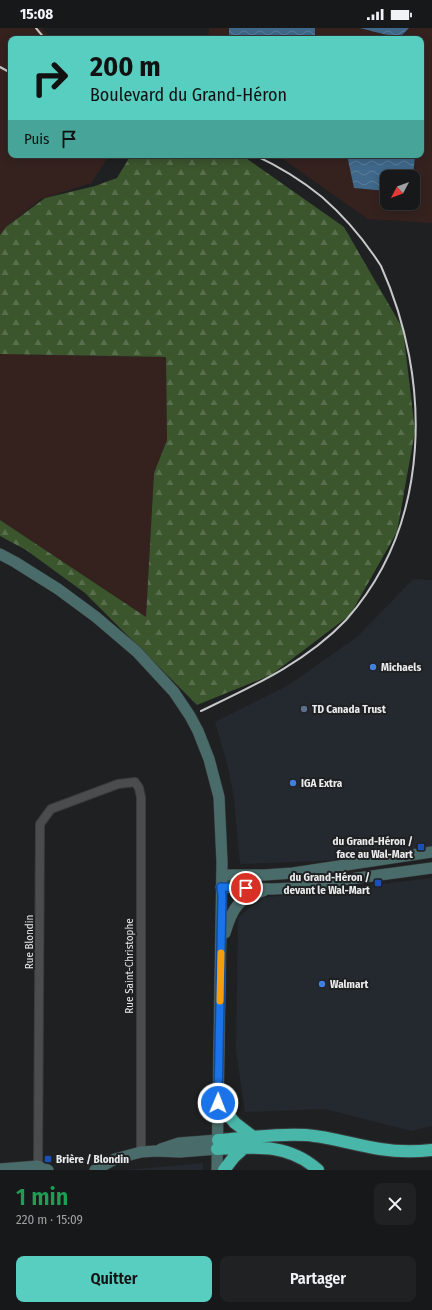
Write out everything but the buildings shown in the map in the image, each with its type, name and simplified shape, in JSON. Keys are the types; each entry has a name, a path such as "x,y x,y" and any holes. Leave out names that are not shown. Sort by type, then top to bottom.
{"highway":[{"path":"218,1103 235,1123 252,1136"},
{"path":"217,1145 252,1136 306,1135 387,1150 432,1150"},
{"path":"217,1145 286,1151 302,1158 318,1170"},
{"path":"224,1170 234,1157 244,1148"}],"street":[{"path":"0,554 58,589 96,617 137,652 174,692 198,731 209,759 219,797 222,881 217,1145 218,1170"},
{"name":"Rue Saint-Christophe","path":"135,782 139,788 140,797 141,1152"},
{"name":"Rue Blondin","path":"43,1168 40,824 51,809 118,784 135,782"},
{"path":"222,881 293,873 432,852"},
{"path":"222,881 272,889 294,888 432,868"},
{"path":"221,943 234,908 247,897 272,889"},
{"path":"95,1170 115,1159 141,1152 180,1152 217,1145"},
{"path":"0,1169 43,1168"}],"shaded area":[{"path":"0,28 42,28 49,36 8,36 8,158 108,158 91,183 41,199 6,227 0,235"},
{"path":"209,28 432,28 432,223 368,219 281,158 424,158 424,36 208,36"},
{"path":"0,354 166,357 167,440 154,473 146,617 0,520"},
{"path":"413,579 432,580 432,854 397,858 240,864 234,798 228,767 215,722 287,686 357,637"},
{"path":"432,878 432,1126 411,1131 325,1109 245,1112 236,1051 238,918 260,898"},
{"path":"203,1163 203,1170 126,1170"}],"green space":[{"path":"129,158 246,158 344,227 403,329 415,431 397,532 350,615 271,675 197,705 85,593 26,550 0,536 0,520 146,617 154,473 167,440 166,357 0,354 0,235 6,227 45,198 95,186 117,178"}],"water":[{"path":"229,28 315,28 315,36 229,36"},
{"path":"360,28 409,28 401,36 383,34"},
{"path":"348,158 415,158 414,170 380,170 380,190 354,188"}],"railway":[{"path":"36,28 43,36"},
{"path":"0,67 8,71"},
{"path":"201,711 259,683 296,661 313,649 346,620 374,582 395,540 408,495 415,449 415,403 409,356 398,310 381,266 354,230 322,197 289,174 260,158"}],"slow traffic":[{"path":"220,1001 221,953"}],"place":[{"name":"Michaels","path":"373,667"},
{"name":"TD Canada Trust","path":"304,709"},
{"name":"IGA Extra","path":"293,783"},
{"name":"du Grand-Héron / face au Wal-Mart","path":"421,847"},
{"name":"du Grand-Héron / devant le Wal-Mart","path":"378,883"},
{"name":"Walmart","path":"322,984"},
{"name":"Brière / Blondin","path":"48,1159"}],"route":[{"path":"218,1103 221,887 246,888"}]}
